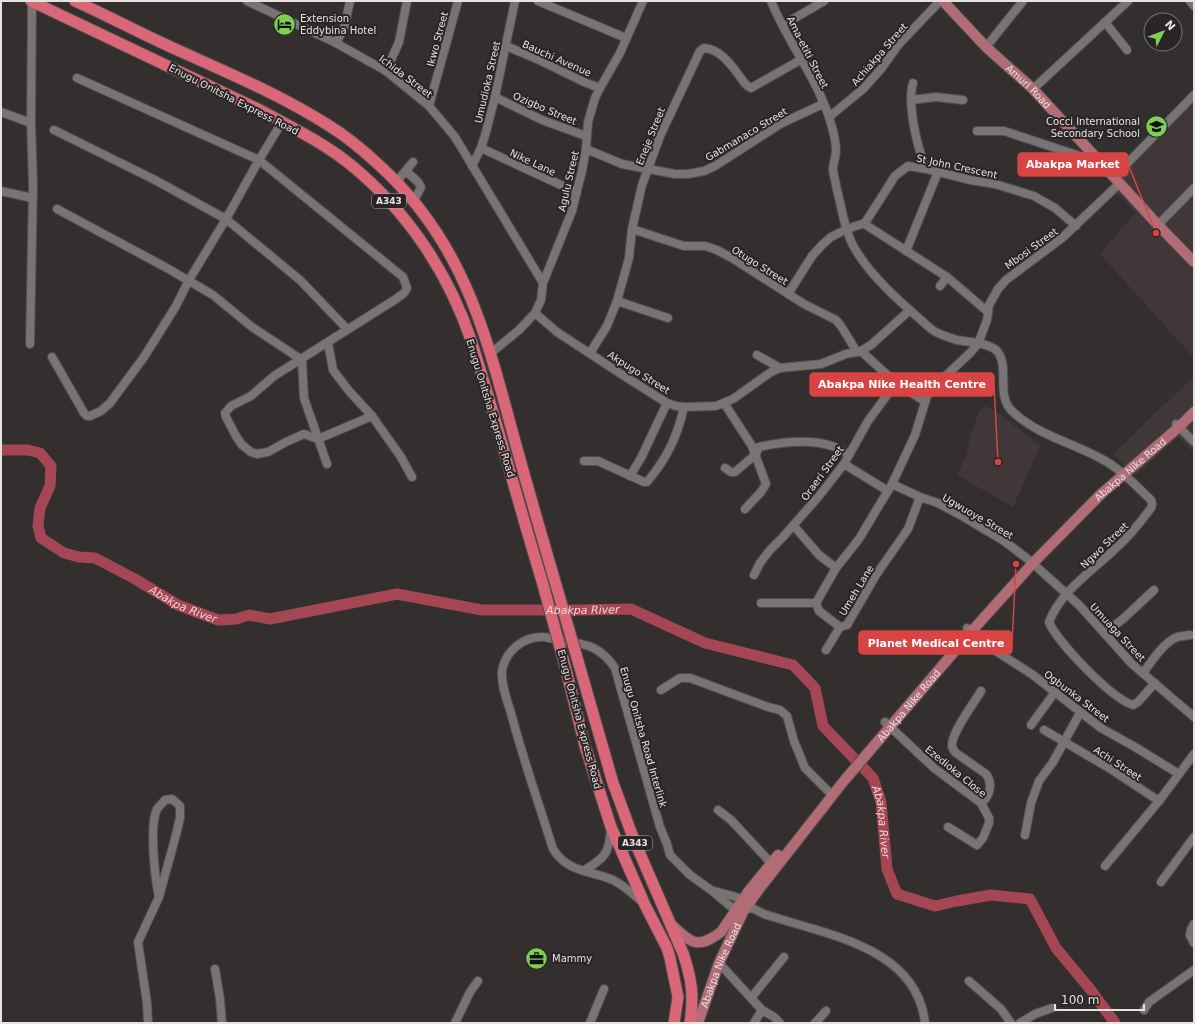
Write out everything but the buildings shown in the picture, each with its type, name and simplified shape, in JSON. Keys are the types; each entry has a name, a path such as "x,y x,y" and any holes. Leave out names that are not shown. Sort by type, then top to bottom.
{"highway":[{"name":"Enugu Onitsha Express Road","path":"31,1 260,110 341,158 384,196 414,232 431,256 445,280 471,339 542,581 585,746 611,827 645,905 667,948 678,997 674,1023"},
{"name":"Enugu Onitsha Express Road","path":"80,2 172,48 234,75 293,104 330,126 361,148 397,181 439,235 460,273 485,335 613,783 634,840 683,953 691,980 693,1004 690,1023"}],"main road":[{"name":"Amuri Road","path":"943,1 986,47 1033,89 1194,262"},
{"name":"Abakpa Nike Road","path":"1177,426 1194,405"},
{"name":"Abakpa Nike Road","path":"698,1023 719,963 743,908 771,863 868,746 969,630 1079,509 1194,412"},
{"name":"Abakpa Nike Road","path":"743,908 830,793"},
{"path":"669,922 684,936 700,944 708,941 721,932 743,908"}],"street":[{"path":"30,344 32,198 31,1"},
{"name":"Ichida Street","path":"247,1 336,43 386,71 429,106 455,137 543,283"},
{"path":"336,43 344,28 350,1"},
{"path":"386,71 400,42 407,1"},
{"name":"Ikwo Street","path":"429,106 458,1"},
{"name":"Umudioka Street","path":"472,166 481,148 495,97 515,1"},
{"path":"538,1 626,38"},
{"name":"Agulu Street","path":"490,353 519,330 535,312 540,300 543,283 572,212 586,149 588,122 600,88 643,1"},
{"name":"Ama-etiti Street","path":"771,1 813,79 829,117 835,138 836,150 833,170 847,229 853,246 860,257 889,290 935,332 955,339 988,345 996,350 1000,355 1003,364 1003,388 1005,401 1010,409 1035,429 1098,458 1122,473"},
{"path":"783,25 824,1"},
{"name":"Achiakpa Street","path":"829,117 863,90 881,69 899,44 940,1"},
{"path":"986,47 1023,1"},
{"path":"1033,89 1128,1"},
{"path":"1190,1 1194,6"},
{"path":"1105,22 1127,50"},
{"name":"Bauchi Avenue","path":"506,46 600,88"},
{"name":"Eneje Street","path":"590,354 607,326 617,301 628,258 632,229 642,185 648,168 678,95 700,51 704,48 711,48 730,63 745,84 751,88 802,59"},
{"path":"76,78 259,160 403,277 407,288 404,293 347,329 302,360 274,376 250,396 231,406 225,413 226,417 242,445 251,452 257,454 268,452 304,434 318,439 372,416"},
{"path":"914,83 911,91 911,100 921,156 927,169"},
{"name":"Mbosi Street","path":"978,344 987,320 989,305 1006,280 1076,226 1194,95"},
{"name":"Ozigbo Street","path":"495,97 542,120 586,136"},
{"path":"911,100 936,97 963,100"},
{"name":"Gabmanaco Street","path":"586,149 622,164 675,174 688,174 704,171 715,166 782,123 823,104"},
{"path":"1,112 31,123"},
{"path":"52,358 87,416 101,411 110,402 144,357 176,306 189,280 282,122"},
{"path":"54,130 155,180 226,219 300,280 347,329"},
{"path":"977,131 1004,131 1081,156 1104,166"},
{"name":"Nike Lane","path":"481,148 576,192"},
{"path":"397,181 413,162"},
{"name":"St John Crescent","path":"865,223 895,176 908,166 995,184 1034,196 1055,208 1076,226"},
{"path":"406,171 418,182 421,187 414,201"},
{"path":"906,251 938,172"},
{"path":"1158,225 1194,188"},
{"path":"1,191 32,198"},
{"path":"56,209 189,280 213,295 252,327 302,360"},
{"path":"788,294 812,256 823,244 831,237 847,229 865,223 947,277 988,312"},
{"name":"Otugo Street","path":"632,229 684,246 705,246 717,250 804,304 836,320 859,352 896,383 924,401"},
{"path":"940,286 947,277"},
{"path":"617,301 668,318"},
{"name":"Akpugo Street","path":"535,312 557,332 590,354 667,402 676,406 684,407 716,406 733,398 771,372 780,368 821,364 846,354 859,352 870,345 910,310"},
{"path":"328,343 333,370 349,391 372,416 401,457 412,477"},
{"path":"761,603 816,603 836,568 859,539 890,488 914,435 924,401 934,387 978,344"},
{"path":"757,355 780,368"},
{"path":"302,360 304,398 328,464"},
{"name":"Oraeri Street","path":"754,575 760,563 770,550 794,526 820,496 844,464 868,421 896,383"},
{"path":"630,476 641,458 667,402"},
{"path":"724,403 756,452 766,484 762,492 745,509"},
{"path":"584,461 598,461 647,482 665,458 676,436 684,407"},
{"path":"1177,426 1194,442"},
{"path":"725,468 731,472 735,472 756,452 759,447 787,442 832,446 849,454"},
{"name":"Ugwuoye Street","path":"844,464 890,488 938,503 1004,541 1031,561"},
{"name":"Ngwo Street","path":"1067,593 1135,529 1151,508 1151,500 1122,473"},
{"name":"Umeh Lane","path":"816,603 820,611 840,626 847,625 876,576 908,529 920,497"},
{"path":"794,526 819,555 836,568"},
{"name":"Umuaga Street","path":"1031,561 1067,593 1125,656 1194,717"},
{"path":"1105,633 1129,614 1154,590"},
{"path":"1067,593 1053,611 1049,622 1052,629 1070,652 1113,693 1133,706 1155,683"},
{"path":"826,650 840,626"},
{"name":"Ogbunka Street","path":"969,630 988,646 1033,675 1101,728 1179,774"},
{"path":"1143,673 1172,640 1177,637 1190,635"},
{"name":"Enugu Onitsha Road Interlink","path":"645,905 620,884 612,880 576,869 565,863 558,857 553,849 516,732 503,684 502,672 506,658 516,646 528,640 542,637 583,644 598,649 608,658 615,668 660,827 670,855 690,875 711,890 733,896 743,908 847,939 882,957 900,972 914,990 924,1011 925,1023"},
{"path":"661,690 680,678 690,678 780,710 787,716 794,741 806,768 830,793"},
{"path":"981,691 956,733 952,745 953,750 956,753 986,774 990,780 988,795 981,803"},
{"path":"1032,725 1055,692"},
{"path":"1025,835 1031,803 1039,781 1053,762 1080,713"},
{"name":"Ezedioka Close","path":"888,724 934,768 981,803 990,823 983,838 976,845 948,827"},
{"name":"Achi Street","path":"1044,730 1109,768 1159,801"},
{"path":"1105,866 1159,801 1194,754"},
{"path":"148,1023 147,1003 138,942 159,896 176,835 180,818 180,806 172,799 165,800 157,809 154,820 155,876 159,896"},
{"path":"718,810 731,820 771,863"},
{"path":"584,871 599,862 608,849 611,827"},
{"path":"1161,882 1194,837"},
{"path":"1193,937 1190,929 1194,924"},
{"path":"751,998 784,957"},
{"path":"719,963 762,1010 774,1017 780,1023"},
{"path":"215,969 222,1023"},
{"path":"1144,1010 1149,1002 1194,970"},
{"path":"455,1023 470,992 478,981"},
{"path":"969,981 1001,1009 1011,1023"},
{"path":"590,1023 604,989"},
{"path":"1020,1023 1034,1014 1052,1008"},
{"path":"754,1023 762,1010"},
{"path":"815,1023 826,1012"}],"shaded area":[{"path":"1194,101 1194,358 1100,254 1136,212 1109,186"},
{"path":"1194,376 1194,453 1178,437 1136,475 1113,454"},
{"path":"985,406 1000,414 1040,446 1013,507 957,475 967,453 970,436 979,411"}],"waterway":[{"name":"Abakpa River","path":"1,450 28,450 40,453 51,466 50,486 40,508 38,526 41,538 64,553 79,557 95,558 135,579 178,605 218,620 236,619 249,615 270,619 397,594 482,610 631,609 705,643 793,665 815,688 823,726 873,778 881,802 887,869 897,894 935,906 991,895 1030,899 1056,948 1090,989 1115,1023"}],"place":[{"name":"Extension Eddybina Hotel","path":"284,24"},
{"name":"Cocci International Secondary School","path":"1156,127"},
{"name":"Abakpa Market","path":"1156,233"},
{"name":"Abakpa Nike Health Centre","path":"998,462"},
{"name":"Planet Medical Centre","path":"1016,564"},
{"name":"Mammy","path":"537,958"}]}
